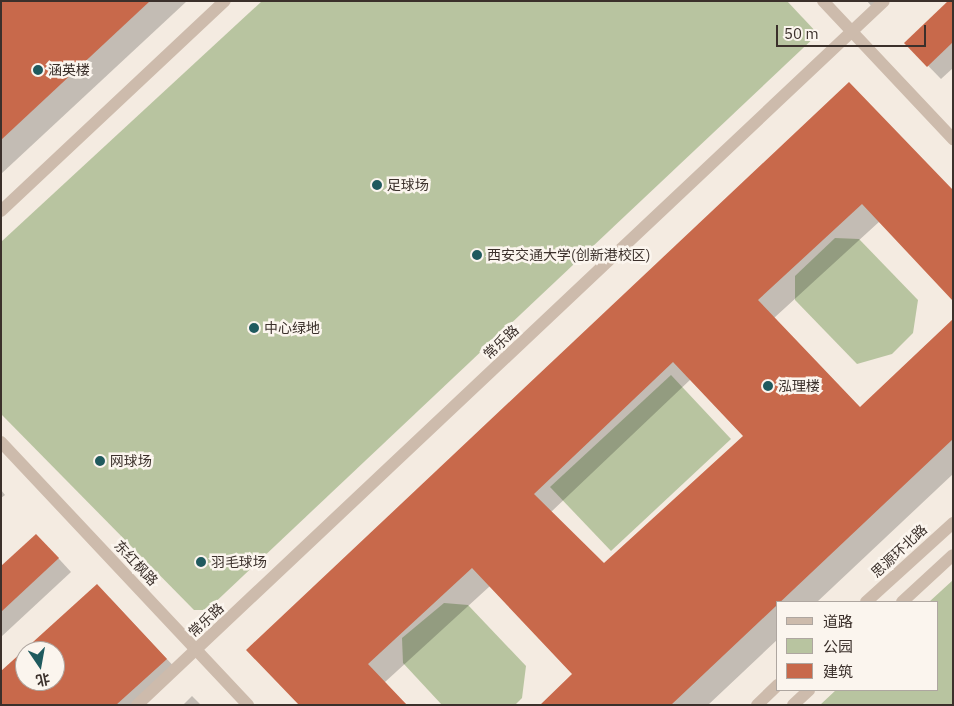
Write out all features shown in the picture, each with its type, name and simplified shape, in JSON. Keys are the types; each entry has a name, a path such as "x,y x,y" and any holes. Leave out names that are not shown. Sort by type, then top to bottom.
{"street":[{"path":"1,211 225,1"},
{"path":"823,1 953,139"},
{"name":"常乐路","path":"137,705 884,1"},
{"name":"东红枫路","path":"1,442 248,705"},
{"name":"思源环北路","path":"867,601 953,522"},
{"path":"903,601 953,555"},
{"path":"757,705 776,687"},
{"path":"793,705 808,691"}],"green space":[{"name":"中心绿地","path":"262,1 787,1 818,34 207,610 194,610 1,414 1,242"},
{"path":"835,238 859,239 918,300 913,333 892,354 857,364 795,300 795,276"},
{"path":"671,375 731,439 611,551 550,487"},
{"path":"953,580 953,705 820,705 835,691 939,691 939,601 930,601"},
{"path":"444,603 468,605 526,666 522,698 515,705 442,705 403,663 402,638"}],"building":[{"name":"涵英楼","path":"1,1 150,1 1,140"},
{"path":"948,1 953,1 953,42 927,67 904,43"},
{"name":"泓理楼","path":"849,82 953,190 953,301 862,204 758,300 860,407 953,319 953,439 781,601 776,601 776,606 671,705 540,705 572,674 472,568 368,664 407,705 299,705 246,650","holes":["673,362 743,436 604,563 534,494"]},
{"path":"36,534 59,558 1,612 1,566"},
{"path":"97,584 167,659 116,705 1,705 1,671 15,658 15,691 65,691 65,641 34,641"}],"place":[{"name":"涵英楼","path":"38,70"},
{"name":"足球场","path":"377,185"},
{"name":"西安交通大学(创新港校区)","path":"477,255"},
{"name":"中心绿地","path":"254,328"},
{"name":"泓理楼","path":"768,386"},
{"name":"网球场","path":"100,461"},
{"name":"羽毛球场","path":"201,562"}]}
